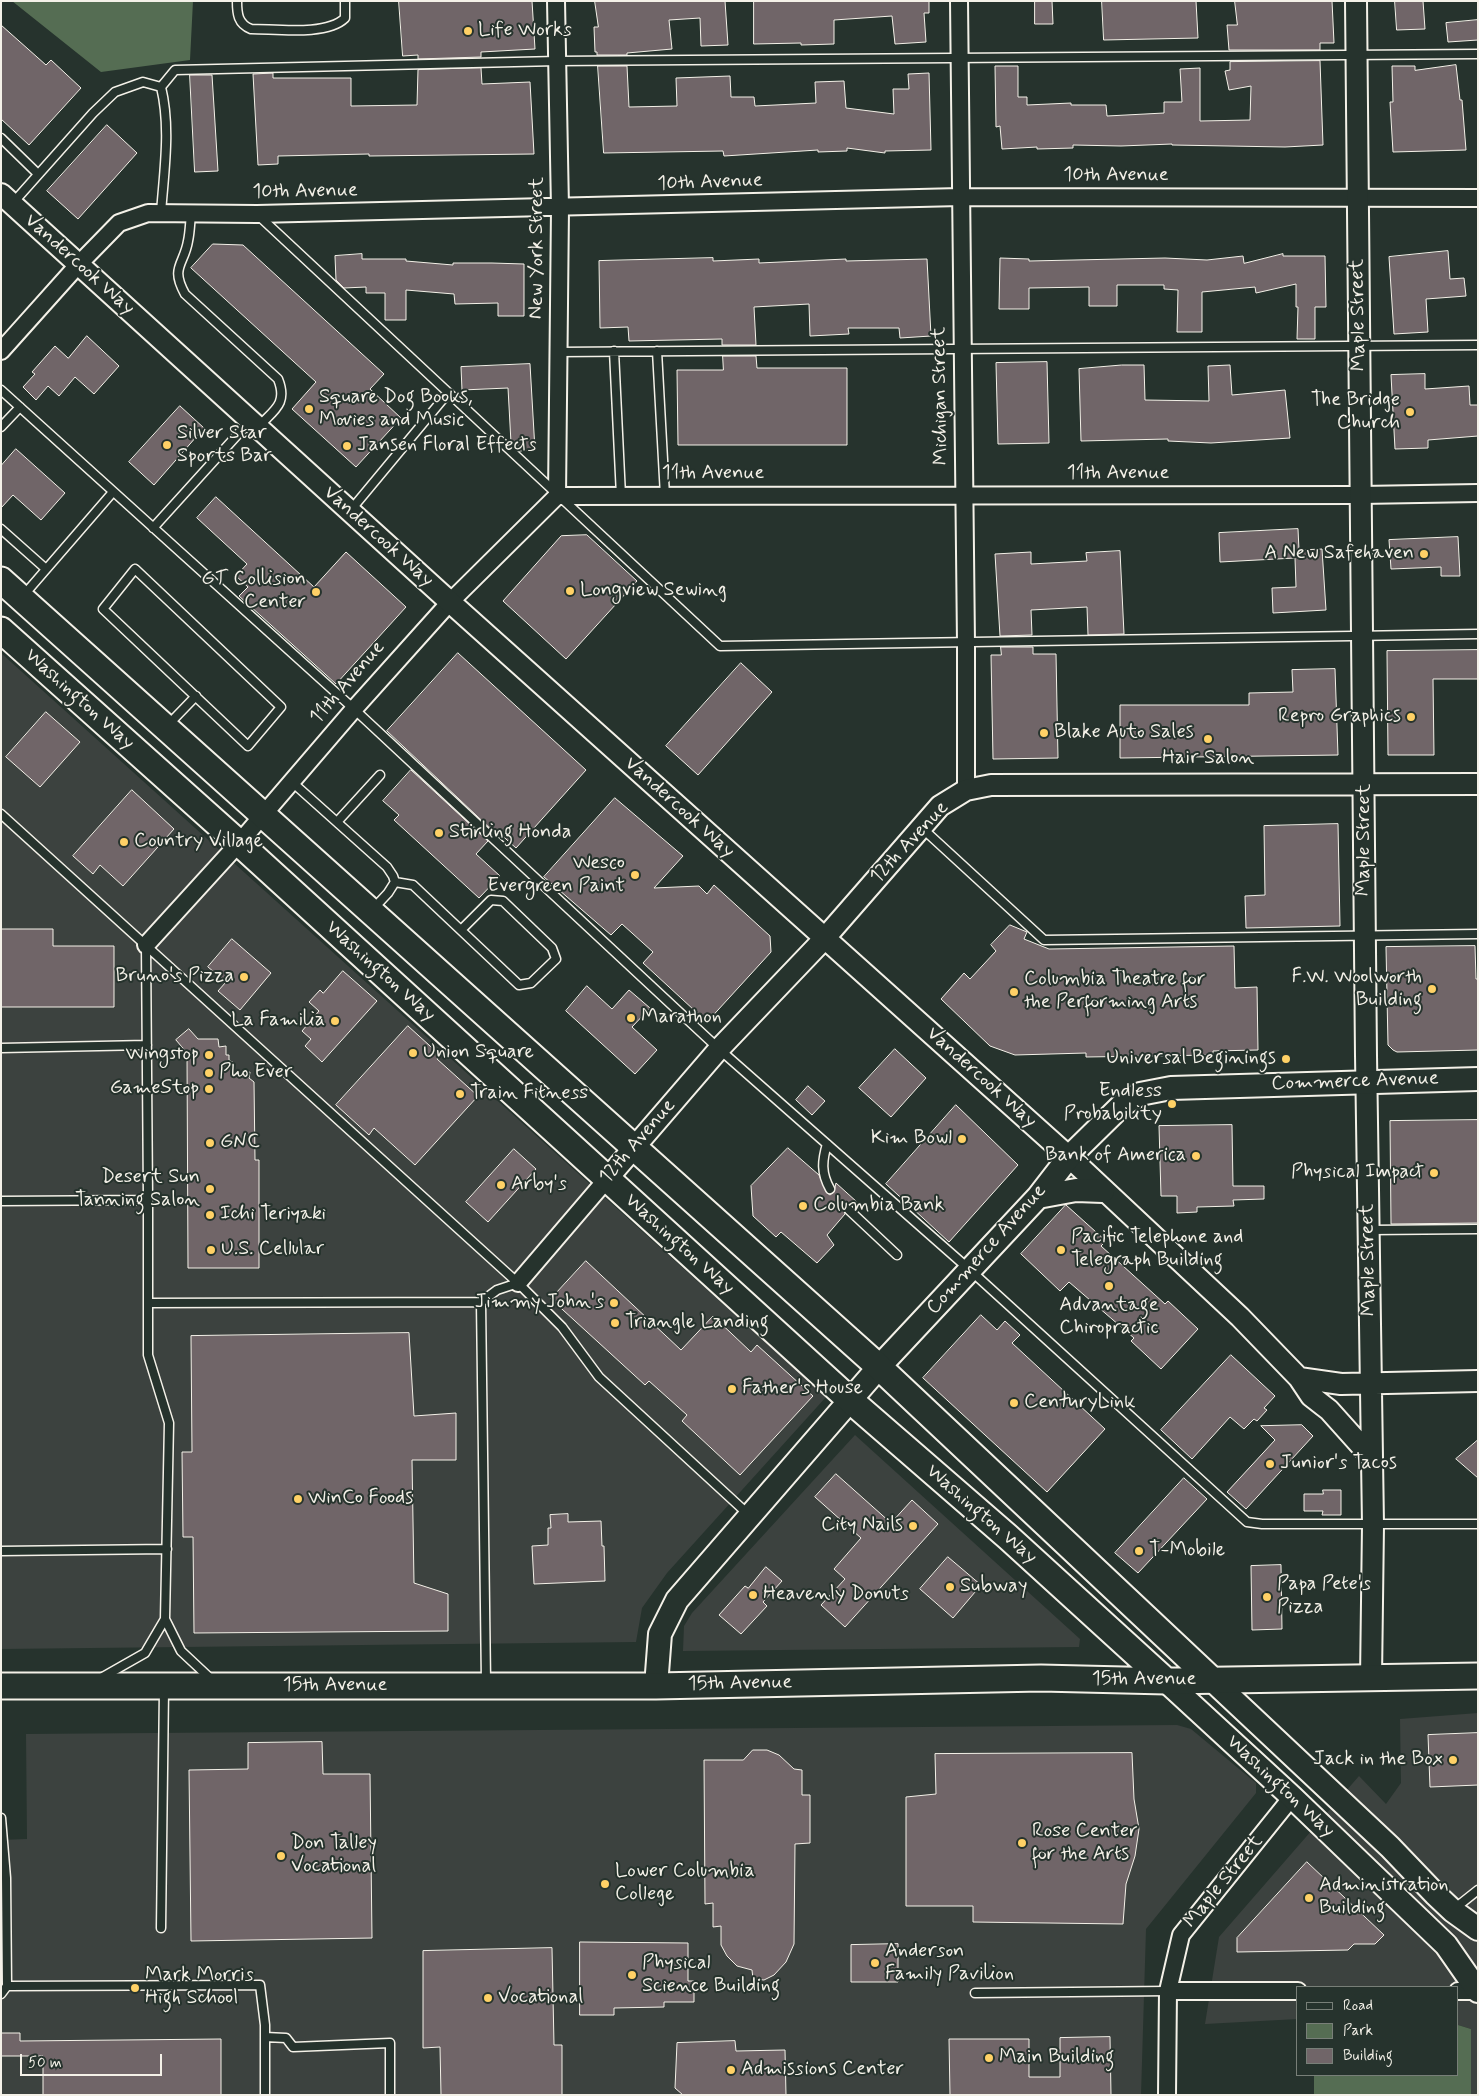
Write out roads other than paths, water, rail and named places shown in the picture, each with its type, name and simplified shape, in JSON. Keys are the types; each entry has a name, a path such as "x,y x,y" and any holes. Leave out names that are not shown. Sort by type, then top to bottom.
{"main road":[{"name":"Washington Way","path":"1,580 878,1367 1390,1847 1453,1911 1478,1929"},
{"name":"Washington Way","path":"1,630 850,1400 1008,1537 1292,1797 1446,1945 1478,1991"},
{"name":"Commerce Avenue","path":"656,1686 660,1634 677,1600 878,1367 1038,1197 1069,1157 1122,1105 1140,1094 1171,1088 1478,1079"},
{"path":"1038,1197 1076,1190 1103,1191"},
{"name":"15th Avenue","path":"1,1686 656,1686 1041,1678 1166,1681 1478,1676"}],"street":[{"name":"New York Street","path":"556,1 560,208 557,496"},
{"name":"Michigan Street","path":"959,1 966,790"},
{"name":"Maple Street","path":"1356,1 1366,1081 1373,1525 1371,1678"},
{"name":"10th Avenue","path":"1,351 78,265 120,223 148,213 257,214 960,197 1478,198"},
{"name":"Vandercook Way","path":"7,199 450,602 1069,1157 1103,1191 1240,1317 1299,1378 1311,1396 1329,1410 1372,1458"},
{"name":"11th Avenue","path":"146,945 239,844 354,708 450,602 557,496 1361,496 1478,493"},
{"name":"12th Avenue","path":"518,1283 719,1049 824,938 920,827 940,806 966,790 991,785 1478,784"},
{"path":"1299,1378 1341,1384 1478,1381"},
{"name":"Maple Street","path":"1167,2095 1168,1992 1181,1935 1292,1797"},
{"path":"1459,1991 1478,1991"},
{"path":"1168,1992 1296,1992"}],"lane":[{"path":"237,1 239,20 244,27 251,29 325,29 339,23 344,18 345,1"},
{"path":"161,87 175,70 557,60 1478,54"},
{"path":"7,199 38,174 93,113 115,92 143,82 161,87"},
{"path":"161,87 166,109 166,158 161,213"},
{"path":"1,138 38,174"},
{"path":"153,528 254,424 280,404 283,396 278,379 185,294 178,282 181,259 188,243 191,214"},
{"path":"257,214 557,496 720,646 966,643 1362,634 1478,634"},
{"path":"558,352 1478,345"},
{"path":"614,351 621,496"},
{"path":"657,351 665,496"},
{"path":"1,390 354,708 719,1049 970,1270 1247,1522 1262,1524 1373,1525 1478,1524"},
{"path":"350,511 448,393"},
{"path":"1,427 20,407"},
{"path":"21,598 113,492"},
{"path":"1,529 46,569"},
{"path":"135,569 281,707 248,746 196,696 104,609 135,569"},
{"path":"165,727 196,696"},
{"path":"337,822 380,775"},
{"path":"292,782 387,867 395,882"},
{"path":"1,814 518,1283 562,1327 599,1377 750,1516"},
{"path":"920,827 1044,940 1365,934 1478,934"},
{"path":"370,911 388,893 395,882"},
{"path":"395,882 413,885 519,985 531,983 556,959 552,948 503,901 491,900 461,930"},
{"path":"146,945 148,1355 169,1423 166,1619 181,1651 219,1686"},
{"path":"1,1048 147,1045"},
{"path":"827,1144 822,1162 822,1172 830,1189"},
{"path":"1,1201 148,1200"},
{"path":"850,1210 897,1255"},
{"path":"1369,1230 1478,1229"},
{"path":"148,1302 481,1302 497,1290 518,1283"},
{"path":"481,1302 486,1686"},
{"path":"1,1552 167,1549"},
{"path":"88,1686 145,1653 166,1619"},
{"path":"161,1928 164,1687"},
{"path":"1,1818 7,1986 1,1994"},
{"path":"1453,1911 1478,1890"},
{"path":"7,1986 260,1985 265,2037 265,2095"},
{"path":"975,1993 1168,1992"},
{"path":"265,2037 286,2038 293,2047 390,2043 390,2095"}],"place":[{"name":"Life Works","path":"468,31"},
{"name":"Square Dog Books, Movies and Music","path":"309,409"},
{"name":"The Bridge Church","path":"1410,412"},
{"name":"Silver Star Sports Bar","path":"167,445"},
{"name":"Jansen Floral Effects","path":"347,446"},
{"name":"A New Safehaven","path":"1424,554"},
{"name":"Longview Sewing","path":"570,591"},
{"name":"GT Collision Center","path":"316,592"},
{"name":"Repro Graphics","path":"1411,717"},
{"name":"Blake Auto Sales","path":"1044,733"},
{"name":"Hair Salon","path":"1208,739"},
{"name":"Stirling Honda","path":"439,833"},
{"name":"Country Village","path":"124,842"},
{"name":"Wesco Evergreen Paint","path":"635,875"},
{"name":"Bruno's Pizza","path":"244,977"},
{"name":"F.W. Woolworth Building","path":"1432,989"},
{"name":"Columbia Theatre for the Performing Arts","path":"1014,992"},
{"name":"Marathon","path":"631,1018"},
{"name":"La Familia","path":"335,1021"},
{"name":"Union Square","path":"413,1053"},
{"name":"Wingstop","path":"209,1055"},
{"name":"Universal Beginings","path":"1286,1059"},
{"name":"Pho Ever","path":"209,1073"},
{"name":"GameStop","path":"209,1089"},
{"name":"Train Fitness","path":"460,1094"},
{"name":"Endless Probability","path":"1172,1104"},
{"name":"Kim Bowl","path":"962,1139"},
{"name":"GNC","path":"210,1143"},
{"name":"Bank of America","path":"1196,1156"},
{"name":"Physical Impact","path":"1434,1173"},
{"name":"Arby's","path":"501,1185"},
{"name":"Desert Sun Tanning Salon","path":"210,1189"},
{"name":"Columbia Bank","path":"803,1206"},
{"name":"Ichi Teriyaki","path":"210,1215"},
{"name":"U.S. Cellular","path":"211,1250"},
{"name":"Pacific Telephone and Telegraph Building","path":"1061,1250"},
{"name":"Advantage Chiropractic","path":"1109,1286"},
{"name":"Jimmy John's","path":"614,1303"},
{"name":"Triangle Landing","path":"615,1323"},
{"name":"Father's House","path":"732,1389"},
{"name":"CenturyLink","path":"1014,1403"},
{"name":"Junior's Tacos","path":"1270,1464"},
{"name":"WinCo Foods","path":"298,1499"},
{"name":"City Nails","path":"913,1526"},
{"name":"T-Mobile","path":"1139,1551"},
{"name":"Subway","path":"950,1587"},
{"name":"Heavenly Donuts","path":"753,1595"},
{"name":"Papa Pete's Pizza","path":"1267,1597"},
{"name":"Jack in the Box","path":"1453,1760"},
{"name":"Rose Center for the Arts","path":"1022,1843"},
{"name":"Don Talley Vocational","path":"281,1856"},
{"name":"Lower Columbia College","path":"605,1884"},
{"name":"Administration Building","path":"1309,1898"},
{"name":"Anderson Family Pavilion","path":"875,1963"},
{"name":"Physical Science Building","path":"632,1975"},
{"name":"Mark Morris High School","path":"135,1988"},
{"name":"Vocational","path":"488,1998"},
{"name":"Main Building","path":"989,2058"},
{"name":"Admissions Center","path":"731,2070"}]}
